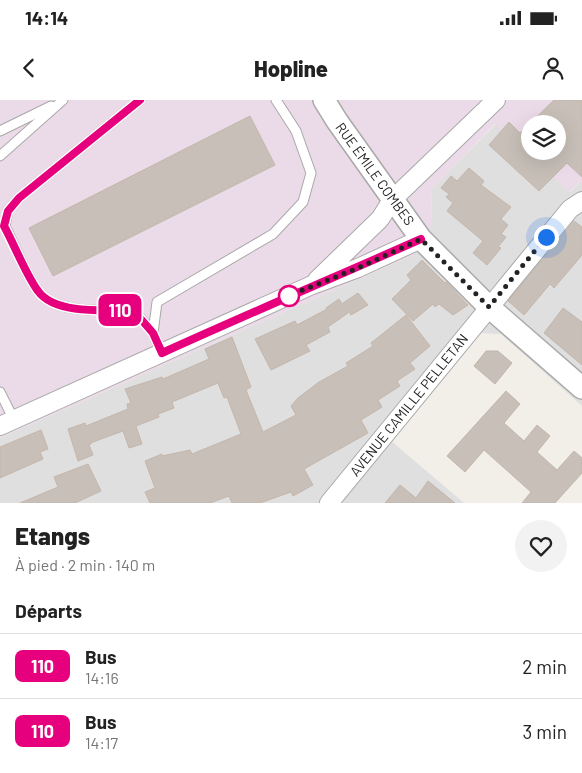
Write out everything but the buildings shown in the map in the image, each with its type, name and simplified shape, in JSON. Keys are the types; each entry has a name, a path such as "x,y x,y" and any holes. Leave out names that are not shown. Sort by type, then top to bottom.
{"street":[{"name":"RUE ÉMILE COMBES","path":"324,100 421,239 489,307 582,388"},
{"path":"312,285 380,219 392,200 496,100"},
{"name":"AVENUE CAMILLE PELLETAN","path":"329,503 570,209 582,201"},
{"path":"7,423 312,285 358,268 421,239"}],"lane":[{"path":"0,131 62,100"},
{"path":"0,156 62,100"},
{"path":"140,100 19,198 8,211 4,226 38,292 56,305 90,310 133,310 153,333 162,353"},
{"path":"153,333 156,302 273,234 303,202 311,173 296,132 276,100"},
{"path":"0,392 7,423"}],"shaded area":[{"path":"0,100 582,100 582,181 569,192 534,160 566,160 566,115 521,115 521,148 495,124 432,188 431,225 413,255 0,438"},
{"path":"496,124 521,147 521,160 535,160 570,192 582,181 582,406 501,334 479,333 390,440 464,503 0,503 0,438 413,255 431,225 432,188"}],"bus line":[{"name":"110","path":"140,100 19,198 8,211 4,226 38,292 56,305 90,310 133,310 153,333 162,353 312,285 358,268 421,239"}],"route":[{"path":"289,296 283,298 358,268 421,239 489,307 546,237"}]}
